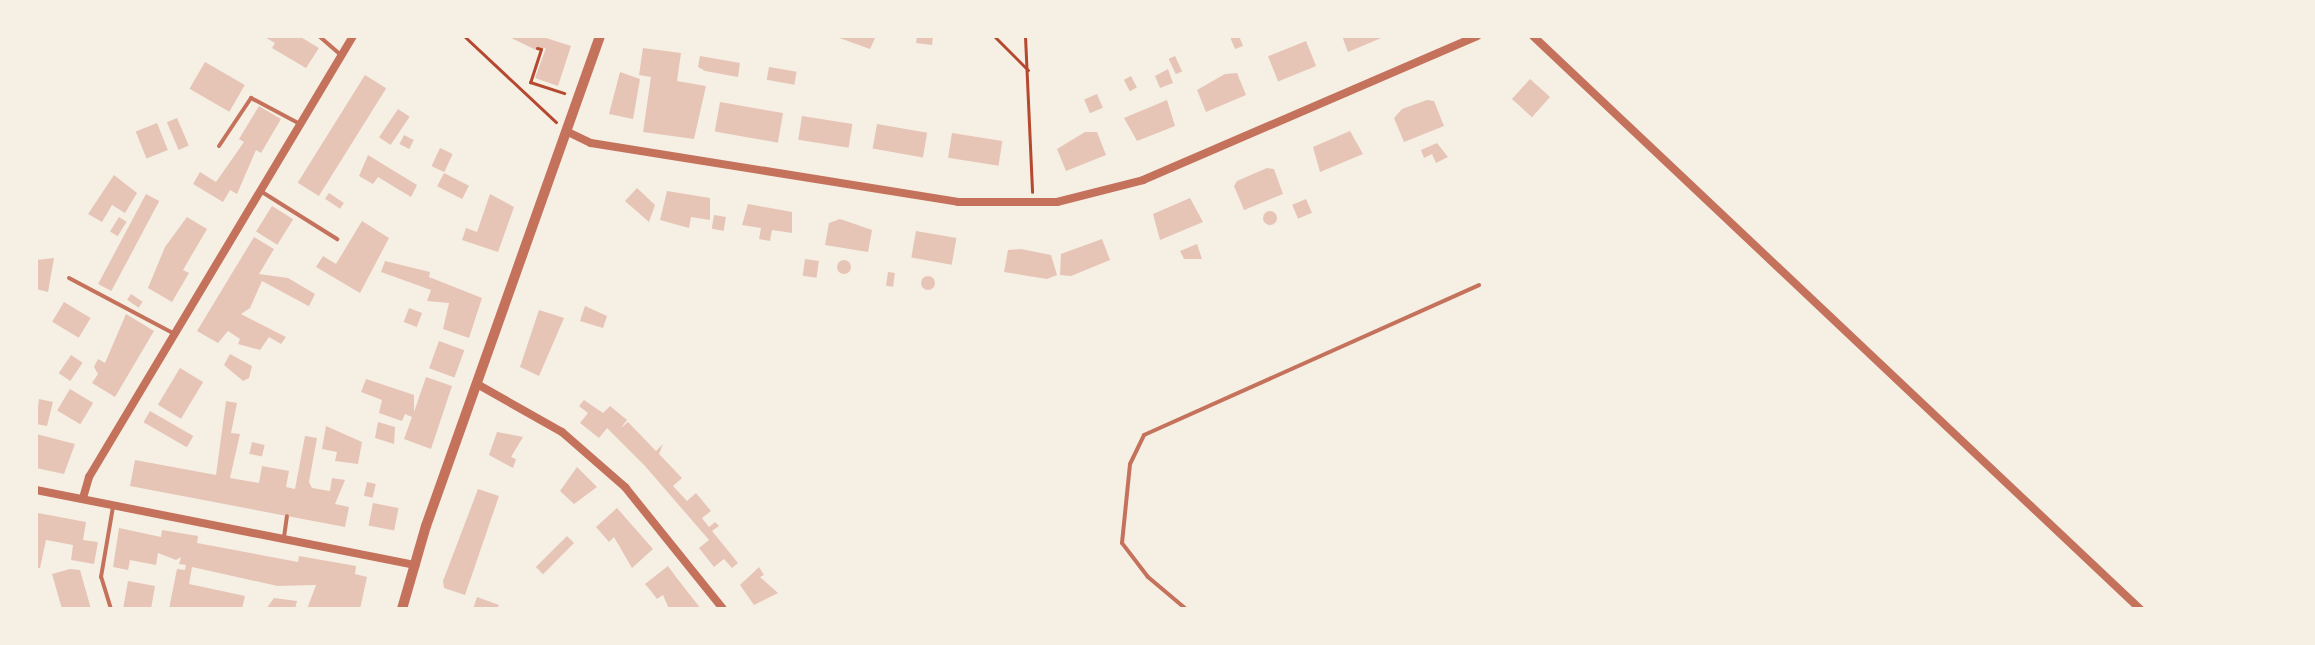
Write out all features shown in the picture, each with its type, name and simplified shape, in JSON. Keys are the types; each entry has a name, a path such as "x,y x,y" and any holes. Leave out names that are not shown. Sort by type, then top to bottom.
{"street":[{"path":"402,609 477,384 600,36"},
{"path":"568,132 591,143 958,202 1032,204 1077,199 1143,180 1477,36"},
{"path":"1533,36 2140,609"},
{"path":"83,498 89,477 350,40"},
{"path":"477,384 562,432 625,487 723,609"},
{"path":"36,490 416,565"}],"lane":[{"path":"319,36 341,55"},
{"path":"724,36 733,36"},
{"path":"219,146 251,98 300,124"},
{"path":"260,190 337,239"},
{"path":"69,278 175,335"},
{"path":"1186,609 1148,577 1122,543 1130,464 1144,435 1479,285"},
{"path":"111,609 101,577 113,504"},
{"path":"284,537 287,516"}],"path":[{"path":"464,36 568,132"},
{"path":"994,36 1029,72"},
{"path":"1025,36 1029,72 1032,204"},
{"path":"537,48 541,49 530,82 579,98"}],"building":[{"path":"263,36 299,36 319,48 306,68 272,48 275,43"},
{"path":"507,36 540,36 571,46 558,86 535,78 546,48 536,50"},
{"path":"834,36 876,36 870,49"},
{"path":"917,36 933,36 932,45 916,43"},
{"path":"1222,36 1239,36 1243,46 1235,49 1230,37"},
{"path":"1342,36 1386,36 1348,52"},
{"path":"1306,41 1316,66 1278,81 1268,56"},
{"path":"643,48 681,53 677,81 706,86 694,139 643,132 651,77 639,75"},
{"path":"700,56 740,63 738,77 705,71 698,67"},
{"path":"1175,56 1182,71 1176,74 1169,59"},
{"path":"205,62 245,85 229,112 190,89"},
{"path":"769,67 797,72 794,85 767,80"},
{"path":"1168,69 1173,83 1160,88 1155,76"},
{"path":"620,72 640,79 633,119 609,114"},
{"path":"1237,73 1246,95 1206,112 1197,90 1225,74"},
{"path":"365,75 386,88 319,196 298,183"},
{"path":"1131,76 1137,88 1130,91 1124,80"},
{"path":"1530,79 1550,97 1532,117 1512,99"},
{"path":"1097,94 1103,108 1090,113 1084,99"},
{"path":"1167,100 1175,126 1137,141 1124,118"},
{"path":"1427,100 1434,101 1444,126 1404,142 1394,118 1402,109"},
{"path":"720,102 783,113 778,143 715,132"},
{"path":"259,106 281,119 261,153 256,150 237,194 230,190 223,202 193,184 200,172 216,182 244,142 239,139"},
{"path":"398,109 410,117 391,145 379,137"},
{"path":"802,116 852,124 849,148 798,140"},
{"path":"177,118 189,146 179,150 167,122"},
{"path":"157,123 168,150 147,159 136,132"},
{"path":"877,124 927,133 923,157 873,149"},
{"path":"1350,131 1363,154 1320,172 1313,147"},
{"path":"1085,132 1097,132 1106,155 1066,171 1057,149"},
{"path":"952,133 1002,141 998,166 948,158"},
{"path":"404,135 414,140 409,149 399,144"},
{"path":"1437,143 1448,157 1436,163 1432,154 1424,158 1421,150"},
{"path":"440,148 453,154 444,172 432,166"},
{"path":"368,155 417,185 411,197 378,177 373,184 359,176"},
{"path":"1267,168 1274,169 1283,194 1244,210 1234,186 1237,181"},
{"path":"444,173 469,186 462,199 437,186"},
{"path":"114,175 137,193 125,213 112,205 102,222 88,214"},
{"path":"637,188 655,205 649,222 625,201"},
{"path":"667,191 710,198 710,220 691,217 689,228 660,220"},
{"path":"329,193 344,203 340,209 325,199"},
{"path":"146,194 159,201 111,291 98,284"},
{"path":"490,194 514,207 498,252 462,240 466,228 477,232"},
{"path":"1190,198 1203,222 1160,240 1153,214"},
{"path":"1306,199 1312,213 1298,219 1292,205"},
{"path":"748,204 792,212 792,233 772,230 770,241 759,239 761,228 742,225"},
{"path":"272,206 293,219 277,245 256,231"},
{"path":"1270,211 1277,218 1270,225 1263,218"},
{"path":"714,215 726,217 724,231 712,229"},
{"path":"119,217 127,222 118,236 110,231"},
{"path":"187,217 207,229 183,270 189,273 172,302 148,288 165,247"},
{"path":"840,219 872,230 868,252 825,245 829,223"},
{"path":"362,221 389,238 360,293 316,267 323,256 336,264"},
{"path":"916,231 956,238 952,265 911,258"},
{"path":"254,237 274,249 259,274 288,278 315,294 309,306 316,310 262,281 250,308 241,314 286,337 281,344 269,337 260,350 238,344 240,339 228,331 218,343 197,331"},
{"path":"1102,239 1110,260 1071,276 1060,275 1061,254"},
{"path":"1197,244 1202,259 1184,259 1180,251"},
{"path":"1021,249 1051,255 1057,275 1047,279 1004,272 1008,250"},
{"path":"54,258 48,292 36,289 36,260"},
{"path":"805,259 819,261 816,278 803,276"},
{"path":"844,260 851,267 844,274 837,267"},
{"path":"385,261 430,272 429,277 482,298 469,338 443,329 449,303 427,301 431,290 381,272"},
{"path":"888,272 895,273 893,287 886,286"},
{"path":"928,276 935,283 928,290 921,283"},
{"path":"131,294 143,302 139,308 127,300"},
{"path":"64,302 91,318 79,338 52,322"},
{"path":"585,306 607,316 603,328 580,321"},
{"path":"409,308 422,313 417,327 404,322"},
{"path":"539,310 564,318 539,376 520,367"},
{"path":"126,314 154,331 115,397 92,383 98,374 94,367 98,359 105,363"},
{"path":"439,341 464,350 454,377 429,368"},
{"path":"230,354 252,366 249,378 243,381 224,365"},
{"path":"71,355 83,363 70,381 59,373"},
{"path":"180,368 203,382 181,419 158,405"},
{"path":"426,377 452,386 431,449 404,439 412,417 405,414 402,421 379,413 382,400 361,392 366,379 414,395 414,412"},
{"path":"70,389 93,403 80,424 57,410"},
{"path":"39,399 53,402 47,426 36,424"},
{"path":"584,400 603,413 610,406 627,420 621,428 628,422 656,451 663,444 659,454 682,478 673,486 687,501 696,493 711,511 702,518 709,527 715,522 719,526 712,531 738,563 732,568 724,559 714,567 699,548 709,540 645,466 607,428 599,438 580,423 588,413 579,406"},
{"path":"226,401 237,403 231,433 240,434 230,478 259,483 262,466 289,471 286,487 295,489 305,436 317,438 309,482 312,488 330,491 332,478 345,480 335,504 349,507 345,527 130,486 135,460 216,475"},
{"path":"150,411 193,436 187,447 144,422"},
{"path":"378,422 395,427 394,444 375,438"},
{"path":"326,426 362,442 358,464 335,461 337,452 322,449"},
{"path":"497,432 523,437 511,457 516,459 513,468 489,455"},
{"path":"36,434 75,444 64,474 36,468"},
{"path":"252,442 265,445 262,457 249,454"},
{"path":"577,467 597,487 574,504 560,491"},
{"path":"367,482 376,484 373,498 364,496"},
{"path":"478,489 499,496 465,595 444,588 443,581"},
{"path":"373,503 399,508 394,531 369,526"},
{"path":"36,505 38,513 86,522 83,540 98,542 94,564 71,560 73,545 46,540 40,568 36,568"},
{"path":"617,508 653,549 632,568 614,537 609,542 596,527"},
{"path":"119,528 161,537 162,530 198,536 197,543 298,562 299,556 356,566 355,574 367,577 360,609 307,609 316,585 278,586 192,567 189,584 245,596 242,609 169,609 177,569 185,570 186,565 179,564 181,557 176,560 158,553 156,565 130,560 128,570 113,567"},
{"path":"567,536 574,543 543,574 536,567"},
{"path":"668,566 701,609 669,609 663,595 657,599 645,584"},
{"path":"759,567 764,575 760,577 778,593 754,605 740,585"},
{"path":"70,569 80,570 91,609 62,609 52,574"},
{"path":"128,581 155,586 151,609 123,609"},
{"path":"477,597 499,605 497,609 473,609"},
{"path":"274,598 297,601 295,609 266,609"}]}
